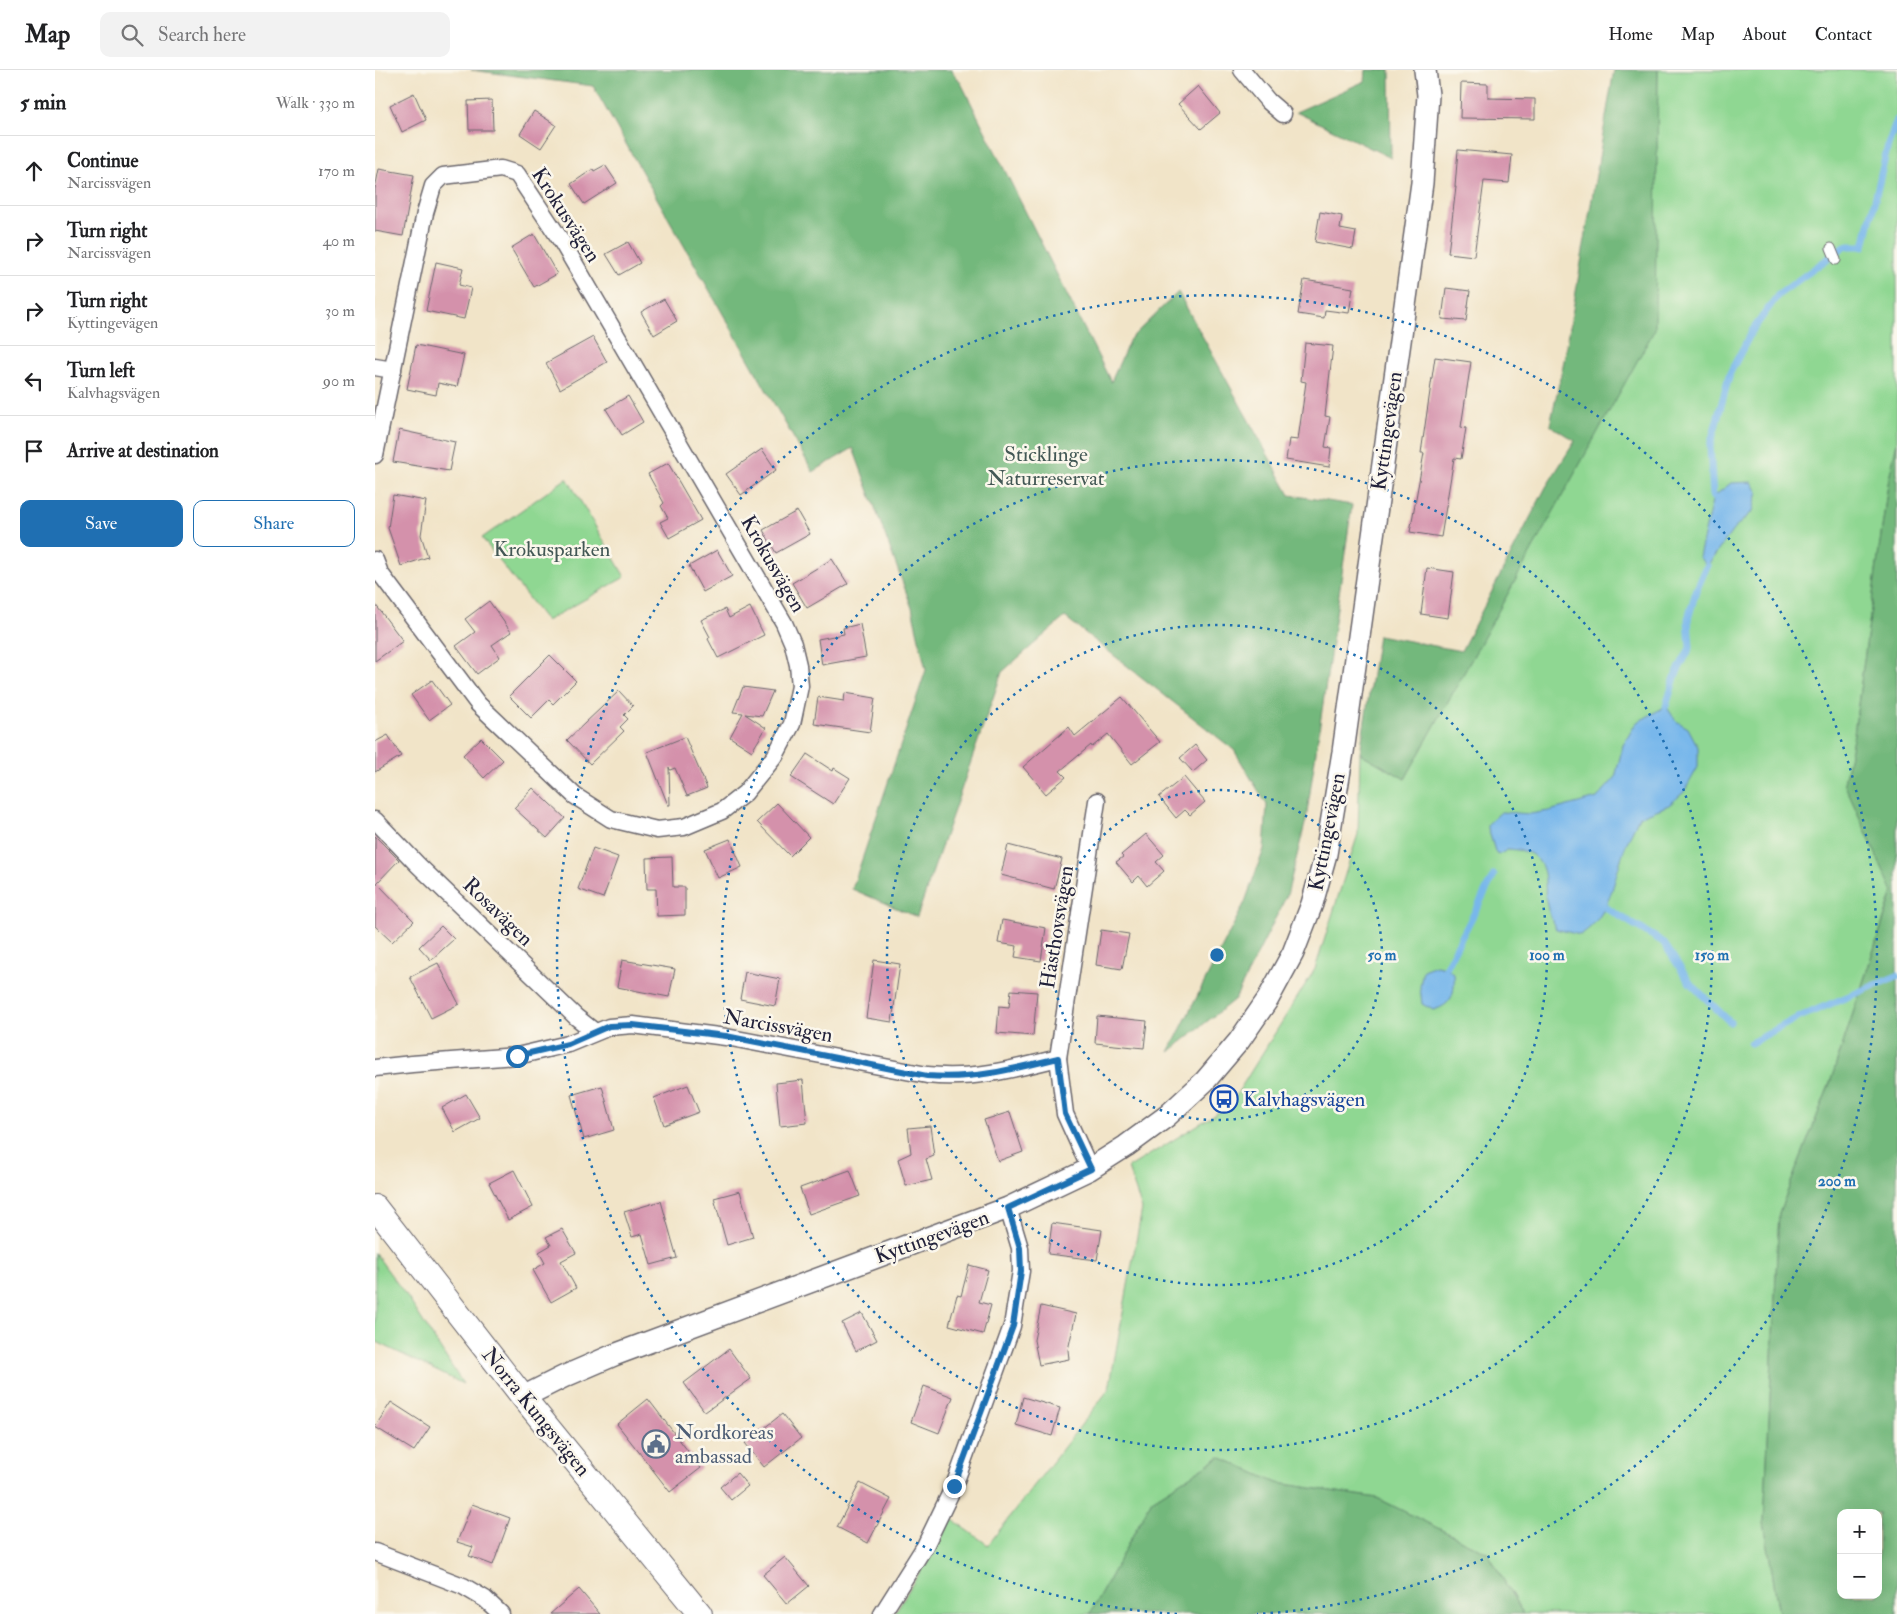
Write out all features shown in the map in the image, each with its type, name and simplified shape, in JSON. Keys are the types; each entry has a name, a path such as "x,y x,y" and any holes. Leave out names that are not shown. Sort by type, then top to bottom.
{"main road":[{"name":"Norra Kungsvägen","path":"375,1207 523,1397 700,1614"}],"street":[{"path":"1242,70 1283,114"},
{"name":"Kyttingevägen","path":"523,1397 614,1355 1008,1208 1091,1169 1167,1116 1205,1081 1239,1041 1268,998 1293,953 1312,904 1326,854 1343,752 1422,184 1428,95 1425,70"},
{"name":"Krokusvägen","path":"375,455 425,213 433,186 443,176 455,174 501,169 517,174 562,242 783,622 793,644 800,686 792,724 775,756 745,793 722,811 685,827 657,830 611,819 575,796 478,704 381,573 375,560"},
{"path":"375,366 393,370"},
{"name":"Hästhovsvägen","path":"1058,1058 1097,801"},
{"name":"Rosavägen","path":"375,820 425,872 576,1017 595,1032"},
{"name":"Narcissvägen","path":"375,1068 517,1056 568,1044 609,1026 633,1025 726,1036 927,1076 951,1078 1004,1072 1058,1058"},
{"path":"1058,1058 1065,1114 1091,1169"},
{"path":"882,1614 925,1546 954,1486 1013,1326 1021,1271 1020,1248 1008,1208"},
{"path":"375,1552 463,1586 485,1599 501,1614"}],"lane":[{"path":"1831,248 1836,260"}],"green space":[{"name":"Sticklinge Naturreservat","path":"471,70 951,70 961,83 1111,382 1130,339 1178,292 1290,495 1352,505 1306,820 1287,895 1235,999 1169,1052 1245,902 1264,849 1267,805 1234,750 1065,617 1002,672 917,917 852,889 926,670 912,608 853,448 813,472 593,86"},
{"path":"1366,70 1390,70 1391,158 1296,112 1365,81"},
{"path":"1614,70 1658,70 1655,329 1405,779 1360,753 1378,635 1461,651 1546,487 1575,441 1550,425 1565,356"},
{"path":"1658,70 1897,70 1897,444 1888,484 1854,734 1844,783 1893,891 1830,1083 1779,1213 1764,1522 1779,1614 1523,1614 1488,1553 1377,1498 1277,1483 1220,1457 1152,1500 1090,1614 894,1614 952,1519 988,1545 1109,1389 1142,1209 1128,1168 1230,1105 1315,969 1358,834 1360,753 1405,779 1654,329"},
{"path":"1897,441 1897,1614 1779,1614 1764,1522 1779,1213 1830,1083 1893,892 1844,783 1854,734 1888,484"},
{"name":"Krokusparken","path":"567,478 625,577 546,621 482,538"},
{"path":"375,1253 408,1298 463,1384 375,1341"},
{"path":"1220,1457 1277,1483 1377,1498 1488,1553 1523,1614 1090,1614 1152,1500"}],"water":[{"path":"1752,482 1758,492 1753,511 1733,530 1707,566 1699,557 1713,497 1731,483"},
{"path":"1666,706 1676,721 1688,728 1698,747 1698,767 1684,792 1669,805 1639,817 1624,850 1605,908 1598,918 1580,935 1556,929 1547,907 1545,877 1539,862 1533,855 1520,850 1509,849 1498,855 1487,825 1501,812 1530,814 1597,798 1615,778 1623,745 1636,723"},
{"path":"1436,965 1446,967 1454,974 1454,987 1449,1001 1440,1008 1433,1010 1422,1004 1420,986 1423,970"}],"building":[{"path":"1461,83 1488,84 1488,98 1535,99 1535,119 1460,118"},
{"path":"1198,86 1220,113 1201,129 1178,104"},
{"path":"414,93 426,120 402,132 390,105"},
{"path":"492,100 493,130 469,130 468,101"},
{"path":"534,111 556,125 541,148 520,134"},
{"path":"1458,150 1512,155 1509,183 1484,181 1474,256 1448,253 1456,187"},
{"path":"605,165 617,183 584,204 571,184 593,169 594,171"},
{"path":"379,169 414,175 403,236 375,231 375,189"},
{"path":"1320,212 1342,216 1340,229 1356,232 1353,249 1315,242"},
{"path":"534,234 557,274 534,287 511,248"},
{"path":"628,242 640,263 619,275 606,254"},
{"path":"436,262 463,268 459,285 471,288 464,319 426,311"},
{"path":"1304,280 1353,288 1349,313 1325,310 1324,318 1298,314"},
{"path":"1446,288 1470,291 1466,321 1442,319"},
{"path":"664,299 677,321 654,335 641,312"},
{"path":"593,337 607,362 560,389 546,363"},
{"path":"1305,343 1333,346 1325,416 1330,417 1325,447 1331,448 1329,467 1286,460 1289,439 1298,440 1306,382 1301,381"},
{"path":"416,345 464,355 457,387 438,383 436,395 407,389"},
{"path":"1435,357 1471,362 1461,427 1466,428 1461,459 1454,458 1441,537 1410,532 1424,453 1421,453"},
{"path":"628,396 643,422 622,435 606,409"},
{"path":"399,430 455,442 449,471 393,462"},
{"path":"762,449 776,470 741,495 726,474"},
{"path":"668,463 701,520 669,538 660,522 668,518 661,506 664,503 648,474"},
{"path":"393,495 426,501 421,535 428,557 401,566 388,528"},
{"path":"797,511 810,534 776,553 763,530"},
{"path":"717,550 732,576 703,592 689,566"},
{"path":"832,559 848,584 807,608 792,583"},
{"path":"1427,568 1454,572 1448,618 1421,614"},
{"path":"489,601 511,632 492,645 500,657 477,674 456,646 475,632 465,619"},
{"path":"375,604 403,641 375,661"},
{"path":"750,607 764,635 718,658 701,620 725,609 729,618"},
{"path":"860,624 866,657 822,665 818,639 844,634 843,628"},
{"path":"550,655 576,681 553,704 549,700 531,718 509,696"},
{"path":"432,680 450,705 429,720 411,695"},
{"path":"743,687 773,691 762,716 745,714 766,728 752,751 730,737 743,713 733,712"},
{"path":"619,691 633,706 624,715 628,719 620,727 624,731 590,764 567,740"},
{"path":"845,693 875,698 870,732 814,724 818,697 844,701"},
{"path":"1122,697 1160,742 1132,764 1108,734 1092,747 1091,745 1060,771 1066,777 1046,794 1023,767 1069,727 1075,736"},
{"path":"388,735 401,756 375,772 375,742"},
{"path":"685,737 707,788 687,796 675,768 670,770 669,767 670,805 668,805 647,752"},
{"path":"481,738 503,760 484,778 463,755"},
{"path":"1195,745 1207,760 1193,772 1180,758"},
{"path":"807,754 833,771 834,768 850,778 833,804 791,777"},
{"path":"1184,777 1205,802 1190,815 1185,810 1176,818 1159,797"},
{"path":"533,788 565,818 547,838 514,808"},
{"path":"777,803 809,837 790,856 757,822"},
{"path":"1146,834 1164,855 1156,862 1164,871 1147,886 1139,876 1133,882 1116,862 1123,857 1121,855"},
{"path":"375,836 399,860 377,883 414,921 392,942 375,926"},
{"path":"730,839 742,867 718,878 705,849"},
{"path":"1008,845 1062,859 1054,889 1001,875"},
{"path":"593,848 618,857 603,898 578,889"},
{"path":"672,857 673,887 685,887 685,915 657,916 656,889 647,889 646,858"},
{"path":"1002,920 1046,928 1041,961 1015,957 1017,946 998,943"},
{"path":"441,926 454,939 431,960 419,947"},
{"path":"1101,930 1129,934 1122,969 1096,965"},
{"path":"622,960 675,969 669,997 617,987"},
{"path":"874,960 900,964 892,1022 866,1018"},
{"path":"438,963 459,1004 431,1018 410,977"},
{"path":"745,972 780,979 775,1006 740,999"},
{"path":"1011,990 1037,992 1033,1036 997,1033 999,1006 1009,1007"},
{"path":"1097,1016 1147,1021 1144,1048 1095,1043"},
{"path":"803,1080 807,1123 780,1126 776,1083"},
{"path":"688,1085 699,1112 664,1125 654,1098"},
{"path":"602,1086 614,1130 584,1139 571,1095"},
{"path":"466,1094 480,1118 455,1132 442,1108"},
{"path":"1010,1112 1023,1152 998,1161 984,1120"},
{"path":"930,1126 934,1156 926,1159 932,1180 906,1186 898,1159 911,1153 908,1128"},
{"path":"514,1170 533,1207 508,1220 489,1183"},
{"path":"850,1170 860,1196 809,1214 800,1188"},
{"path":"740,1191 753,1237 727,1245 714,1198"},
{"path":"661,1201 677,1258 651,1265 642,1234 632,1237 624,1212"},
{"path":"1052,1223 1102,1230 1097,1260 1048,1254"},
{"path":"562,1229 576,1253 561,1261 576,1288 551,1302 533,1270 545,1263 539,1252 551,1245 546,1237"},
{"path":"969,1265 988,1270 979,1302 991,1305 983,1334 949,1325 957,1295 961,1296"},
{"path":"1041,1306 1076,1314 1068,1350 1069,1359 1039,1365 1034,1340"},
{"path":"862,1313 877,1340 856,1351 842,1323"},
{"path":"729,1349 751,1379 705,1412 684,1383"},
{"path":"924,1386 953,1397 939,1433 911,1422"},
{"path":"1023,1397 1060,1408 1052,1436 1016,1425"},
{"path":"648,1399 701,1468 670,1492 617,1424"},
{"path":"391,1402 430,1427 414,1451 375,1427"},
{"path":"782,1414 801,1438 764,1467 745,1443"},
{"path":"737,1473 748,1486 731,1500 720,1487"},
{"path":"860,1483 891,1499 868,1543 837,1527"},
{"path":"472,1504 510,1518 493,1565 469,1556 473,1547 457,1542"},
{"path":"785,1557 809,1586 787,1604 763,1575"},
{"path":"579,1589 600,1614 550,1614"}],"waterway":[{"path":"1713,497 1710,446 1730,373 1752,331 1778,295 1845,246 1864,246 1888,145 1897,120"},
{"path":"1666,706 1676,674 1690,648 1688,619 1696,591 1707,566"},
{"path":"1446,967 1494,875"},
{"path":"1606,908 1663,942 1690,983 1730,1022"},
{"path":"1751,1043 1797,1018 1897,976"}],"place":[{"name":"Kalvhagsvägen","path":"1224,1099"},
{"name":"Nordkoreas ambassad","path":"656,1444"}],"route":[{"path":"517,1056 568,1044 609,1026 633,1025 726,1036 927,1076 951,1078 1004,1072 1058,1058 1065,1114 1080,1150 1091,1169 1008,1208 1020,1248 1021,1271 1013,1326 954,1486"}]}
